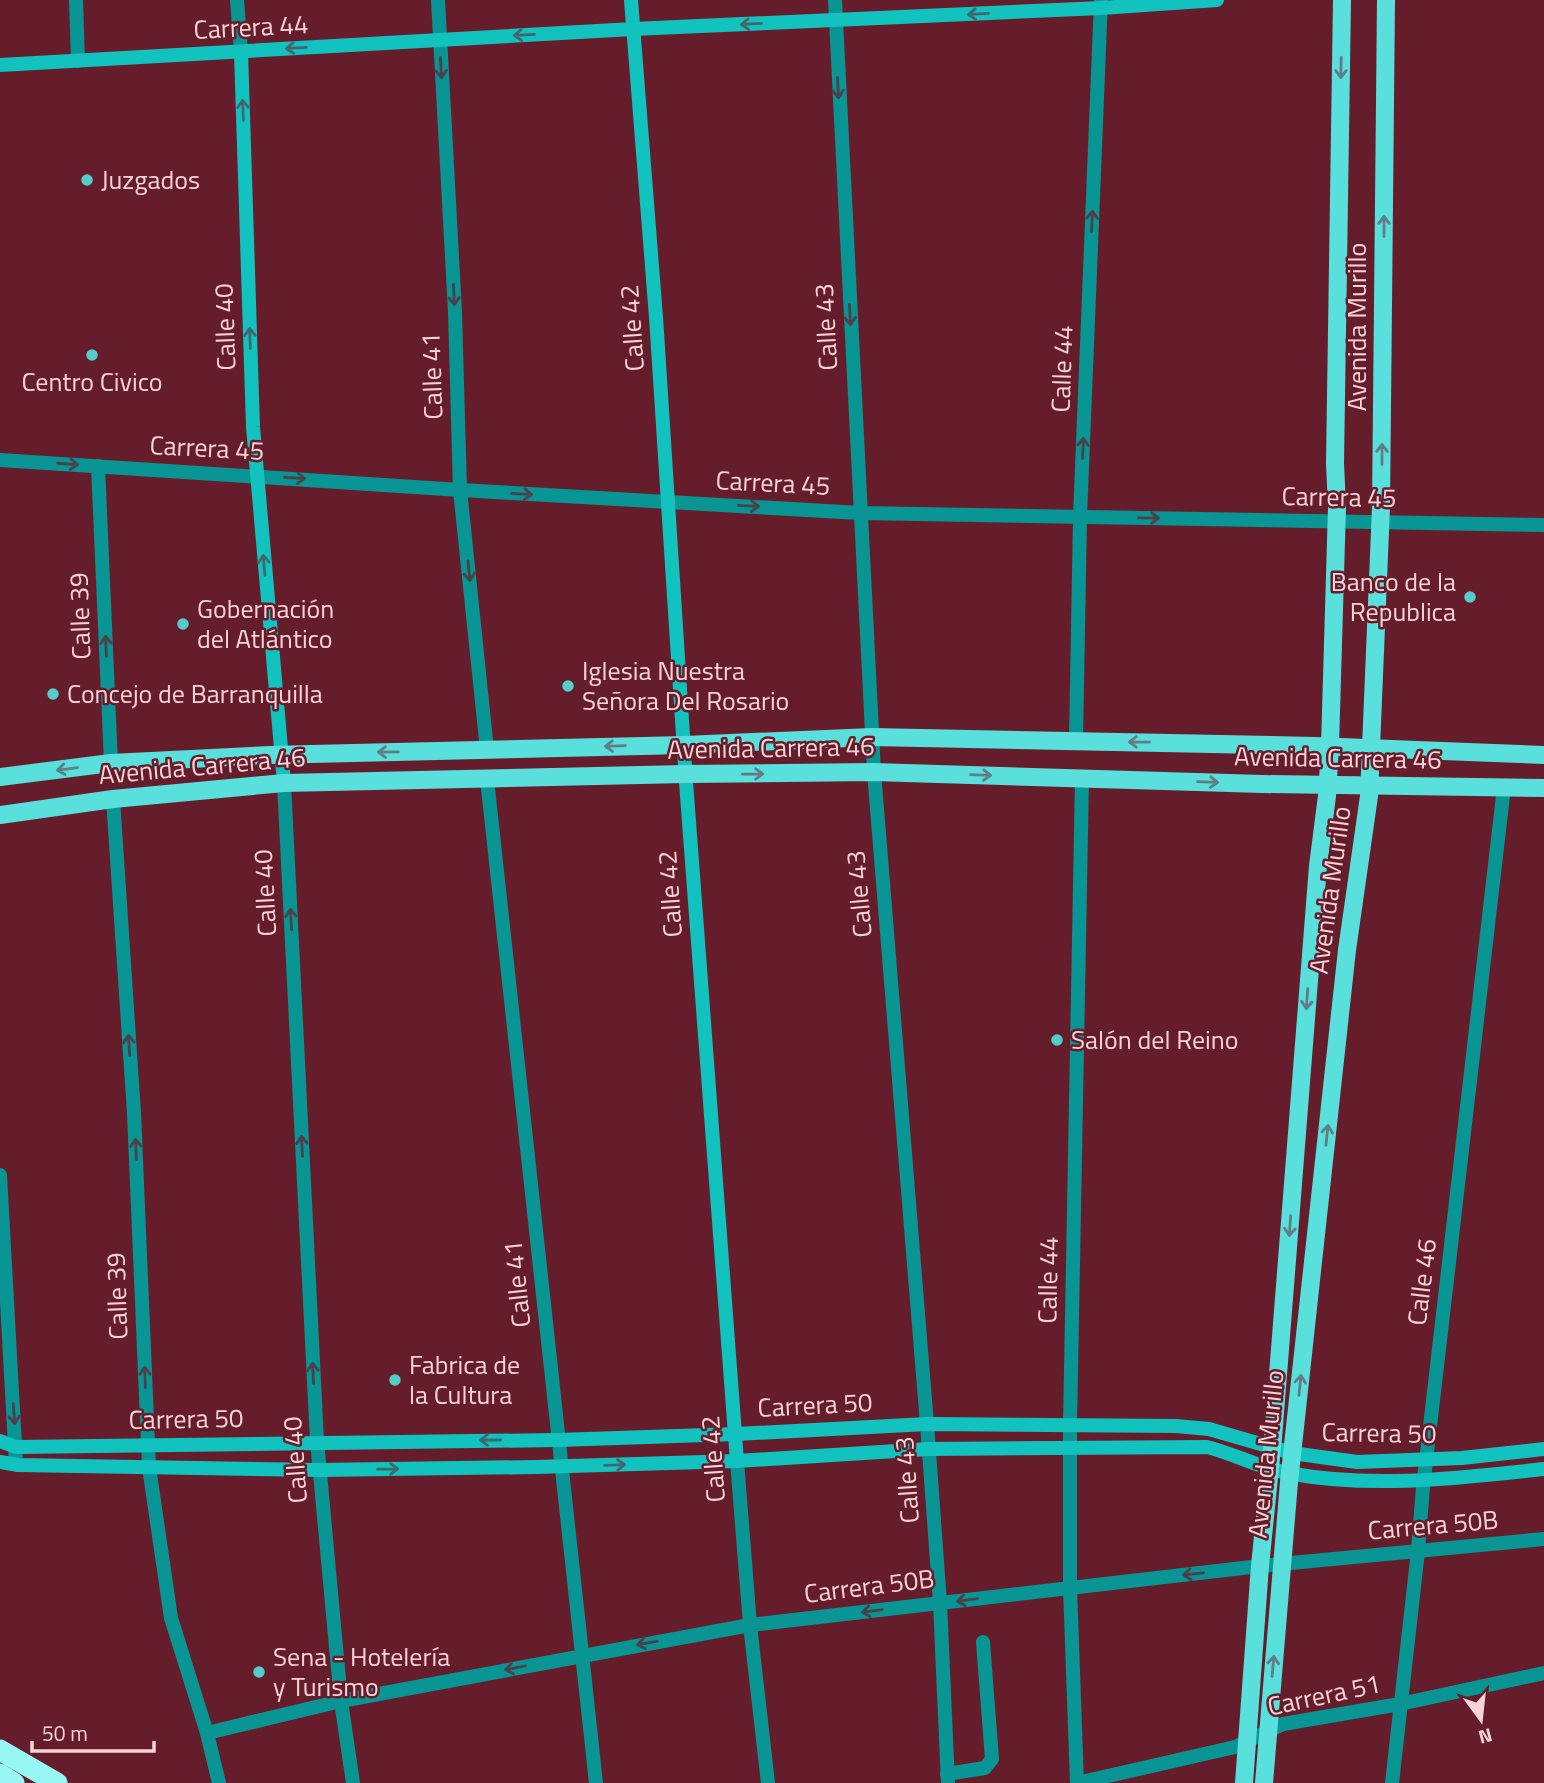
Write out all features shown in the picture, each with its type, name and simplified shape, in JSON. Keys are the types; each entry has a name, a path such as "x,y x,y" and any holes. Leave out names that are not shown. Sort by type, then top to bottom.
{"highway":[{"path":"0,1750 57,1783"},
{"path":"0,1774 14,1783"}],"main road":[{"name":"Avenida Murillo","path":"1244,1783 1318,866 1328,785 1336,521 1342,0"},
{"name":"Avenida Murillo","path":"1264,1783 1292,1453 1347,950 1370,786 1381,522 1385,0"},
{"path":"1372,710 1386,735 1408,749"},
{"name":"Avenida Carrera 46","path":"0,777 111,764 282,755 684,745 872,737 1330,746 1544,755"},
{"name":"Avenida Carrera 46","path":"0,815 113,799 284,783 685,774 874,772 1328,785 1544,788"}],"street":[{"path":"76,0 78,61"},
{"name":"Calle 40","path":"237,0 256,475 284,783 317,1441 341,1700 353,1783"},
{"name":"Calle 41","path":"438,0 455,312 460,490 487,750"},
{"name":"Calle 42","path":"631,0 656,317 685,774 737,1461 750,1625 768,1783"},
{"name":"Calle 43","path":"835,0 874,772 928,1424 940,1603 947,1778"},
{"name":"Carrera 44","path":"0,65 1101,4 1217,0"},
{"name":"Calle 44","path":"1076,740 1080,517 1101,4"},
{"name":"Carrera 45","path":"0,460 860,513 1544,524"},
{"name":"Calle 39","path":"98,466 111,764"},
{"name":"Calle 44","path":"1077,1783 1070,1587 1070,1425 1082,778"},
{"name":"Calle 41","path":"487,779 596,1783"},
{"name":"Calle 46","path":"1392,1783 1418,1551 1423,1481 1504,788"},
{"name":"Calle 39","path":"113,799 134,1113 149,1467 171,1618 207,1733 219,1783"},
{"path":"0,1175 16,1465"},
{"name":"Carrera 50","path":"0,1441 16,1447 317,1441 558,1440 928,1424 1176,1426 1209,1429 1292,1453 1357,1462 1427,1460 1544,1449"},
{"name":"Carrera 50","path":"0,1462 16,1465 319,1470 561,1467 737,1461 928,1449 1207,1447 1270,1469 1355,1480 1423,1481 1544,1469"},
{"name":"Carrera 50B","path":"207,1733 341,1700 750,1625 1260,1566 1544,1539"},
{"path":"947,1778 985,1768 992,1759 983,1642"},
{"name":"Carrera 51","path":"1077,1783 1235,1747 1283,1724 1400,1704 1544,1673"}],"place":[{"name":"Juzgados","path":"87,180"},
{"name":"Centro Civico","path":"92,355"},
{"name":"Banco de la Republica","path":"1470,597"},
{"name":"Gobernación del Atlántico","path":"183,624"},
{"name":"Iglesia Nuestra Señora Del Rosario","path":"568,686"},
{"name":"Concejo de Barranquilla","path":"53,694"},
{"name":"Salón del Reino","path":"1057,1040"},
{"name":"Fabrica de la Cultura","path":"395,1380"},
{"name":"Sena - Hotelería y Turismo","path":"259,1672"}]}
